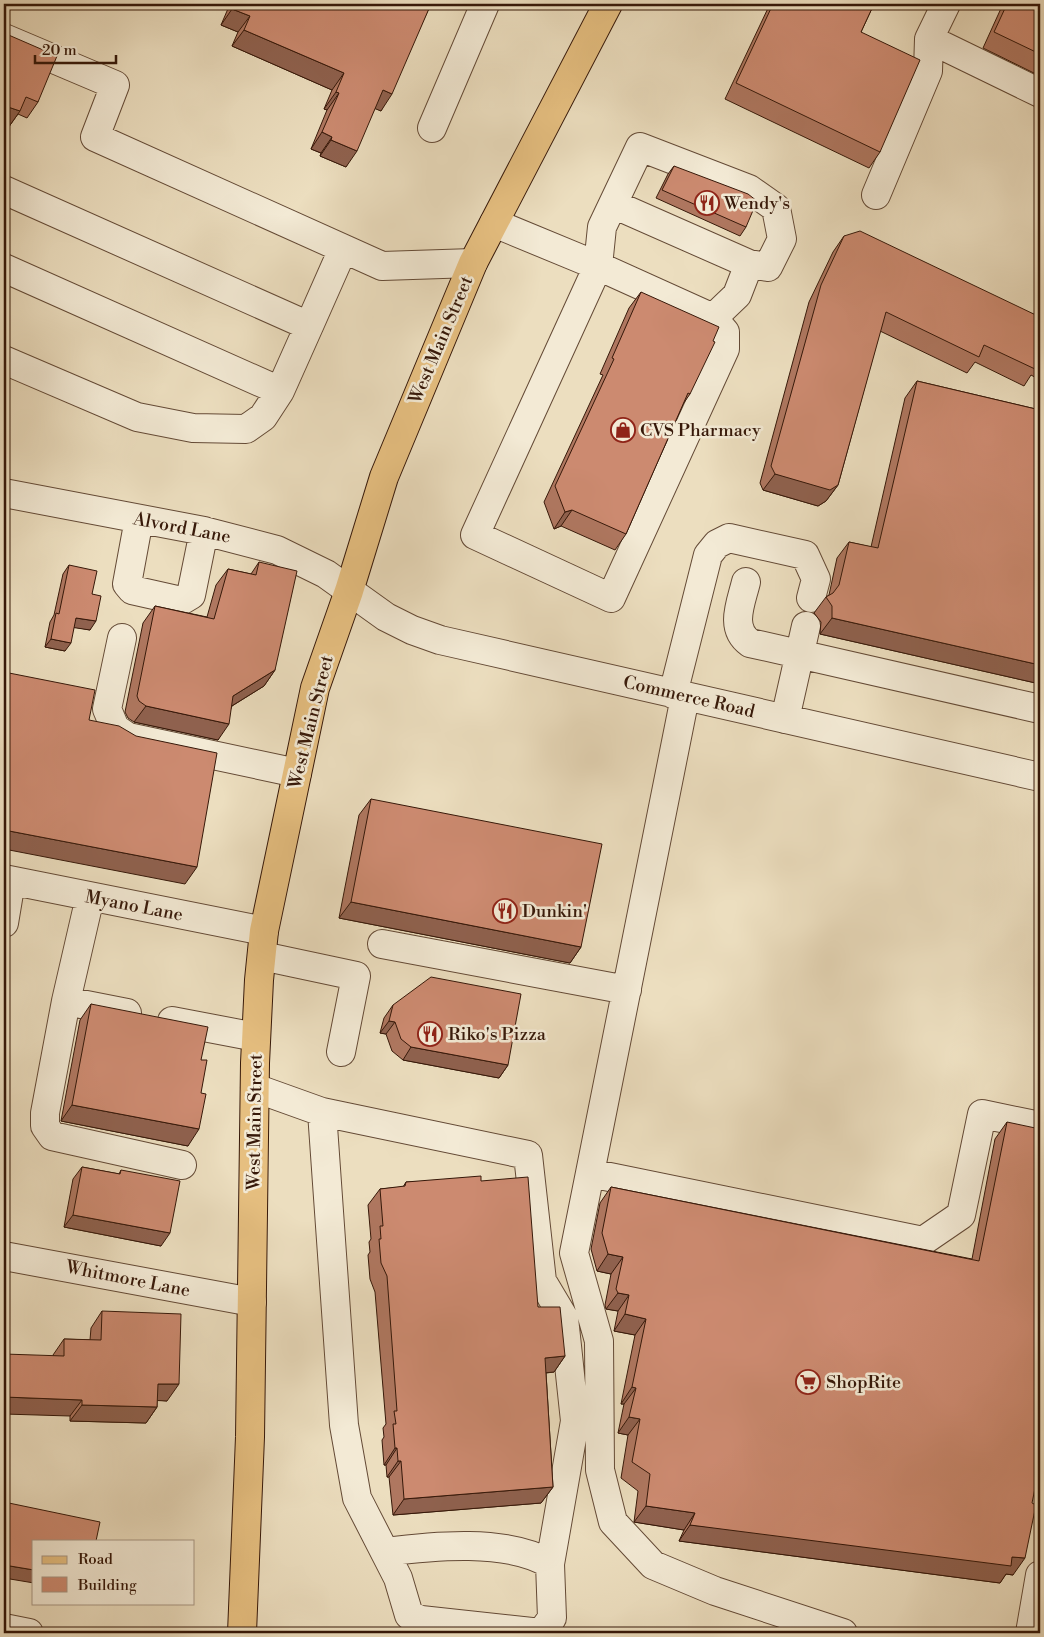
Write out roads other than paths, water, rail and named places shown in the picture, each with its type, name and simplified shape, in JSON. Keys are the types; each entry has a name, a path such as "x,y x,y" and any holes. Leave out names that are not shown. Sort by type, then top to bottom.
{"main road":[{"name":"West Main Street","path":"242,1633 250,1437 256,1037 263,944 297,772 316,688 349,591 384,477 473,263 608,4"}],"street":[{"path":"432,128 485,4"},
{"path":"876,195 928,71 929,39 946,4"},
{"path":"4,38 115,85 94,136 382,266 473,263"},
{"path":"929,39 1040,93"},
{"path":"494,223 598,266 716,321 725,332 725,349 611,598 475,535 598,266 602,227 640,147 749,189 776,208 782,239 768,267 749,264 613,204"},
{"path":"4,190 309,326"},
{"path":"4,360 137,417 193,428 246,429 263,417 280,391 343,249"},
{"path":"692,422 687,392 716,321 737,296 749,264"},
{"path":"4,268 280,391"},
{"name":"Alvord Lane","path":"4,492 204,532 277,550 326,574 349,591"},
{"path":"139,519 127,584 132,590 181,601 191,595 204,532"},
{"path":"812,598 816,579 805,555 729,538 717,544 708,555 679,695 627,990 574,1253 599,1341 600,1470 613,1522 653,1565 715,1591 843,1633"},
{"path":"746,582 736,620 743,638 750,643 1040,710"},
{"name":"Commerce Road","path":"349,591 386,617 412,630 440,640 1040,777"},
{"path":"785,719 806,626"},
{"path":"122,638 108,709 115,728 128,737 297,772"},
{"path":"4,923 7,880"},
{"name":"Myano Lane","path":"7,880 90,897 263,944 356,976 341,1052"},
{"path":"90,897 66,1001 45,1113 45,1126 52,1136 182,1165"},
{"path":"382,944 627,990"},
{"path":"66,1001 256,1037"},
{"path":"255,1088 322,1112 528,1155 542,1281 564,1318 575,1421 550,1564 552,1618 541,1633 421,1620 410,1615 398,1578 357,1498 344,1425 322,1112"},
{"path":"590,1173 923,1241 961,1215 982,1114 1040,1126"},
{"name":"Whitmore Lane","path":"4,1256 252,1302"},
{"path":"385,1552 424,1547 481,1546 537,1556 550,1564"},
{"path":"1030,1633 1040,1575"},
{"path":"4,1628 29,1633"}],"place":[{"name":"Wendy's","path":"707,203"},
{"name":"CVS Pharmacy","path":"623,430"},
{"name":"Dunkin'","path":"505,911"},
{"name":"Riko's Pizza","path":"430,1034"},
{"name":"ShopRite","path":"808,1382"}]}
